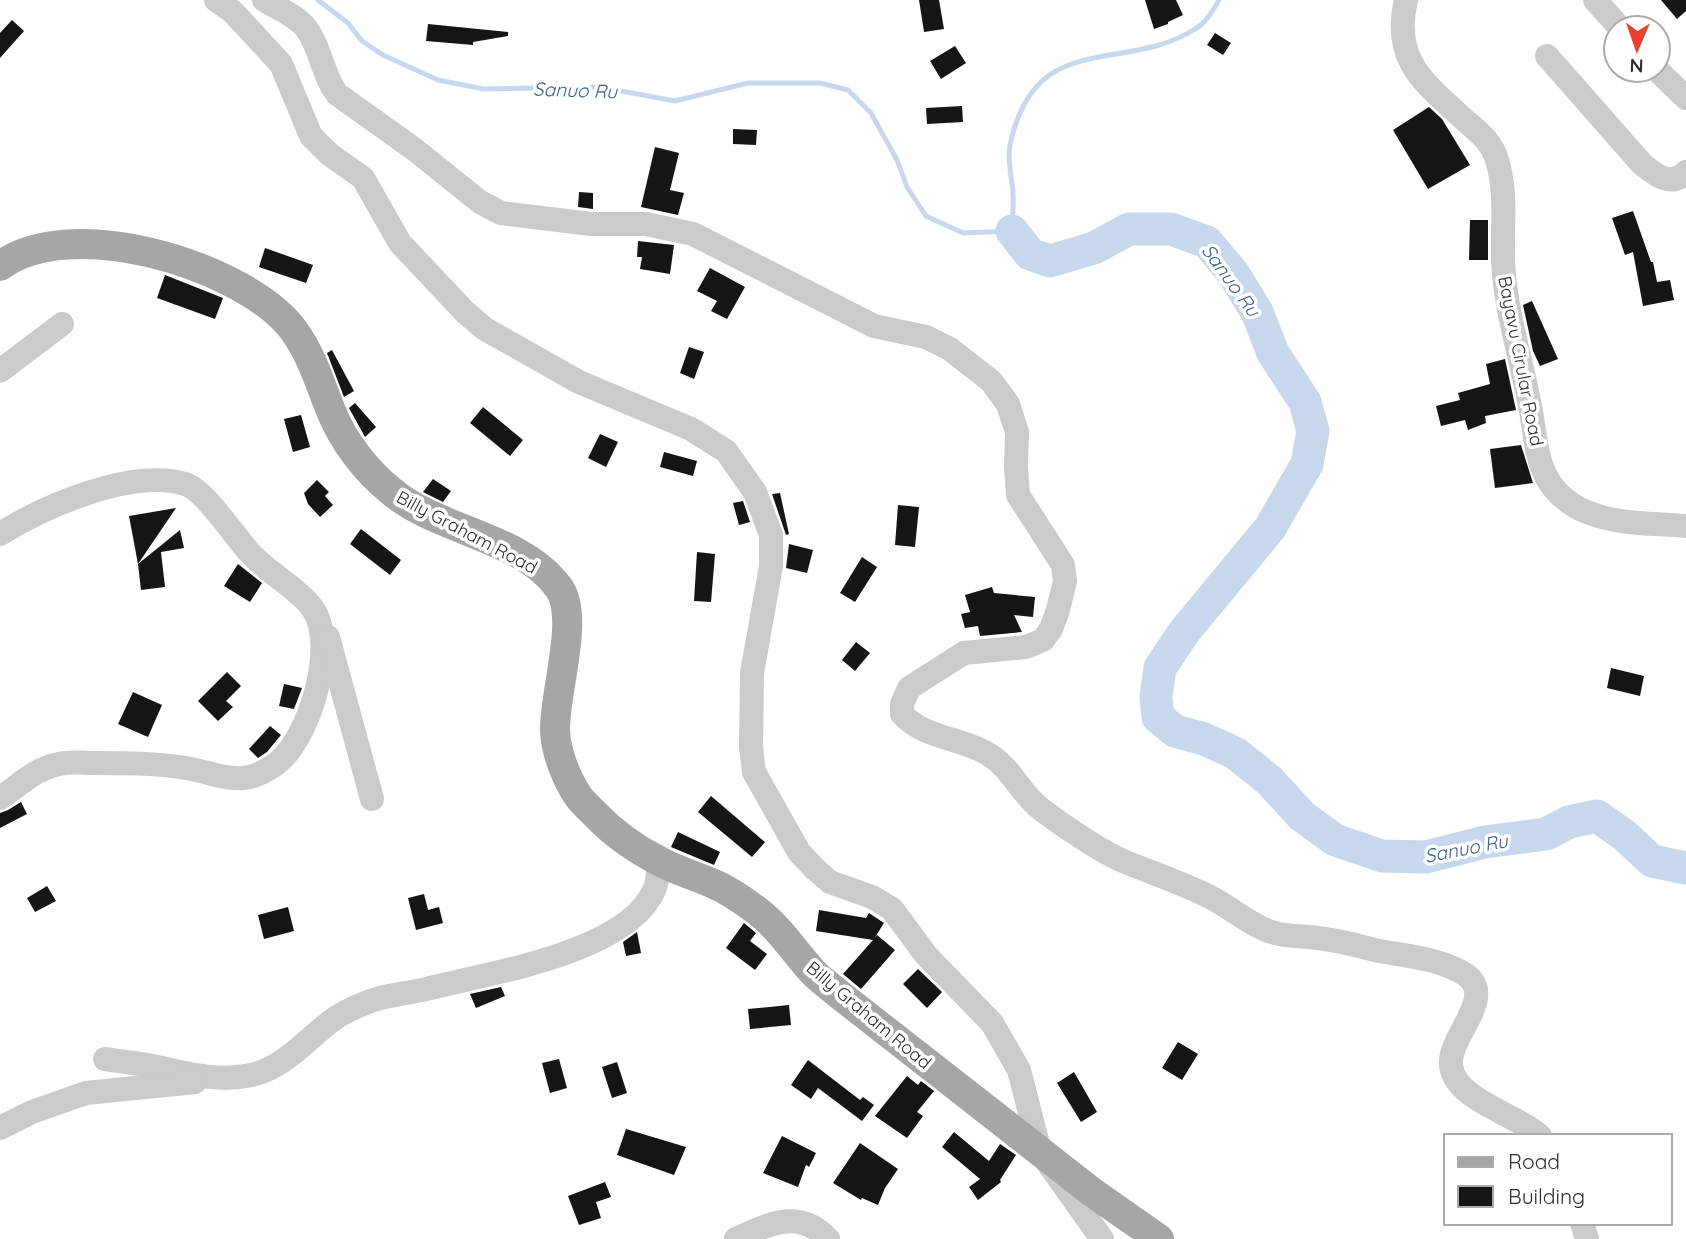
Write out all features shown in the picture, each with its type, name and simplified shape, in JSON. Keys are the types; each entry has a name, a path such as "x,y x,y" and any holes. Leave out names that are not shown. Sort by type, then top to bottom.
{"main road":[{"name":"Billy Graham Road","path":"0,266 21,253 70,244 96,243 172,259 205,271 265,303 287,322 303,345 340,429 373,475 413,507 521,556 542,571 559,589 566,603 568,621 557,691 555,733 562,763 578,797 632,845 659,862 717,885 758,911 786,938 812,972 1040,1153 1159,1239"}],"street":[{"path":"216,0 233,12 281,64 311,136 330,155 363,178 400,243 465,312 485,329 579,382 691,429 726,450 755,492 771,535 771,566 752,673 751,747 754,772 799,852 815,869 830,882 872,897 892,909 926,955 992,1023 1019,1070 1040,1153 1102,1239"},
{"path":"264,0 305,26 328,82 337,94 414,149 480,202 501,213 591,224 646,224 693,234 874,326 926,337 950,349 992,381 1008,404 1017,432 1018,495 1063,565 1065,581 1059,610 1043,640 1026,647 964,653 909,688 902,704 902,714 927,733 963,743 988,754 1008,769 1033,804 1119,859 1210,897 1273,933 1319,938 1436,961 1463,973 1475,986 1477,999 1451,1055 1451,1067 1468,1092 1530,1126 1537,1134"},
{"name":"Bayavu Cirular Road","path":"1406,0 1401,22 1403,45 1408,58 1430,86 1489,141 1497,160 1502,197 1503,261 1508,312 1539,456 1547,478 1558,493 1587,512 1635,523 1686,526"},
{"path":"1595,0 1608,14"},
{"path":"1547,55 1642,164 1660,177 1670,180 1680,178 1686,172"},
{"path":"1672,84 1686,98"},
{"path":"0,370 62,324"},
{"path":"0,534 37,513 87,494 132,482 176,482 189,485 206,500 249,553 273,576 307,601 315,611 332,644 372,799"},
{"path":"0,798 32,773 60,764 147,764 186,768 224,779 254,775 274,766 296,742 318,688 322,636 315,611"},
{"path":"0,1128 32,1112 86,1093 253,1075 296,1053 330,1021 367,1002 395,993 428,989 571,953 636,917 655,888 659,862"},
{"path":"104,1059 188,1075 224,1078"},
{"path":"736,1239 763,1227 787,1221 804,1222 818,1229 828,1239"}],"building":[{"path":"919,0 939,0 944,29 924,32"},
{"path":"1145,0 1176,0 1183,15 1154,29"},
{"path":"1661,0 1686,0 1686,11 1677,19"},
{"path":"12,20 24,31 0,58 0,33"},
{"path":"428,24 508,32 508,36 473,42 473,45 426,41"},
{"path":"1215,33 1231,43 1223,55 1207,45"},
{"path":"955,46 966,63 941,79 930,61"},
{"path":"962,106 963,122 927,124 926,108"},
{"path":"1429,107 1442,119 1470,165 1428,189 1393,130"},
{"path":"733,129 757,130 756,145 733,144"},
{"path":"655,147 679,153 670,190 684,193 678,215 641,207"},
{"path":"579,192 593,193 593,209 578,207"},
{"path":"1633,211 1653,262 1657,282 1670,280 1674,300 1643,306 1633,252 1625,255 1612,218"},
{"path":"1470,220 1488,220 1488,260 1469,260"},
{"path":"638,241 674,245 670,274 640,269 642,257 637,257"},
{"path":"265,248 313,265 306,283 259,267"},
{"path":"710,268 745,287 727,319 711,311 717,301 697,291"},
{"path":"165,275 223,298 215,319 157,298"},
{"path":"1532,301 1558,359 1540,366 1533,351 1523,305"},
{"path":"689,347 704,352 694,379 680,373"},
{"path":"332,350 354,391 344,397 327,353"},
{"path":"1505,359 1516,410 1485,416 1486,423 1468,430 1465,420 1441,426 1436,406 1460,400 1458,393 1490,384 1486,364"},
{"path":"355,403 376,427 365,437 349,408"},
{"path":"483,407 523,440 510,456 470,423"},
{"path":"301,415 310,447 293,452 284,419"},
{"path":"600,434 618,442 606,467 588,458"},
{"path":"1521,445 1533,483 1495,488 1490,449"},
{"path":"664,452 697,461 693,476 660,467"},
{"path":"433,479 451,491 443,502 423,492"},
{"path":"317,480 329,492 325,496 333,505 320,517 308,504 304,493"},
{"path":"780,493 789,534 786,535 772,494"},
{"path":"743,501 750,522 739,525 733,503"},
{"path":"898,505 919,507 915,547 895,545"},
{"path":"176,508 138,564 129,516"},
{"path":"361,529 401,560 390,575 350,544"},
{"path":"180,530 184,548 161,552 165,587 141,590 138,564"},
{"path":"789,544 813,550 807,573 786,568"},
{"path":"697,552 715,554 711,602 694,601"},
{"path":"862,557 877,567 855,602 840,593"},
{"path":"238,564 262,583 250,602 224,586"},
{"path":"992,587 994,593 1035,597 1033,617 1014,615 1022,632 980,636 978,626 965,628 961,614 970,612 965,595"},
{"path":"856,642 870,653 855,671 842,660"},
{"path":"1611,668 1644,676 1640,696 1607,688"},
{"path":"227,672 241,686 226,701 233,707 218,721 198,701"},
{"path":"284,684 302,688 294,709 279,706"},
{"path":"133,692 162,705 148,737 118,724"},
{"path":"270,726 281,735 267,752 258,758 249,749"},
{"path":"711,796 765,842 752,857 698,812"},
{"path":"21,802 27,814 0,828 0,813"},
{"path":"678,832 720,852 714,865 671,847"},
{"path":"47,886 56,901 35,912 27,898"},
{"path":"424,894 428,910 439,907 443,923 416,930 408,898"},
{"path":"288,907 294,931 264,939 258,915"},
{"path":"819,910 866,918 869,913 884,923 874,939 877,935 895,950 861,989 843,974 873,940 816,931"},
{"path":"744,923 756,933 750,941 767,954 755,970 726,948"},
{"path":"637,932 641,953 626,956 623,942"},
{"path":"918,969 942,992 927,1008 903,984"},
{"path":"501,987 505,996 476,1008 470,994"},
{"path":"789,1005 791,1025 750,1029 748,1009"},
{"path":"1178,1042 1198,1054 1182,1080 1162,1068"},
{"path":"559,1059 567,1088 550,1093 542,1063"},
{"path":"808,1060 860,1100 863,1097 874,1105 862,1121 818,1088 811,1099 791,1085"},
{"path":"617,1062 627,1093 612,1098 602,1067"},
{"path":"1074,1072 1097,1112 1081,1122 1057,1083"},
{"path":"907,1076 918,1085 921,1081 934,1091 917,1112 923,1116 907,1138 875,1116"},
{"path":"626,1129 686,1147 674,1175 617,1155"},
{"path":"954,1132 989,1161 1000,1144 1016,1155 1001,1182 978,1200 969,1187 980,1179 942,1147"},
{"path":"782,1136 816,1153 809,1167 806,1165 798,1187 763,1173"},
{"path":"860,1143 898,1169 885,1188 878,1205 862,1198 861,1200 833,1183"},
{"path":"605,1182 611,1197 596,1202 601,1218 579,1225 568,1196"}],"waterway":[{"name":"Sanuo Ru","path":"318,0 348,23 362,41 383,55 438,80 484,89 600,87 675,101 748,83 820,83 848,90 871,113 897,160 907,187 926,216 963,233 1012,231 1010,145 1022,108 1039,84 1061,69 1085,60 1167,42 1199,26 1219,0"},
{"name":"Sanuo Ru","path":"1012,231 1030,254 1050,261 1094,248 1129,229 1171,229 1207,242 1233,273 1257,312 1273,353 1305,402 1313,431 1307,464 1270,528 1184,632 1160,668 1156,697 1158,717 1175,731 1204,739 1235,753 1269,780 1302,816 1335,840 1382,856 1426,857 1485,842 1546,834 1569,822 1597,816 1624,835 1652,861 1686,868"}]}
